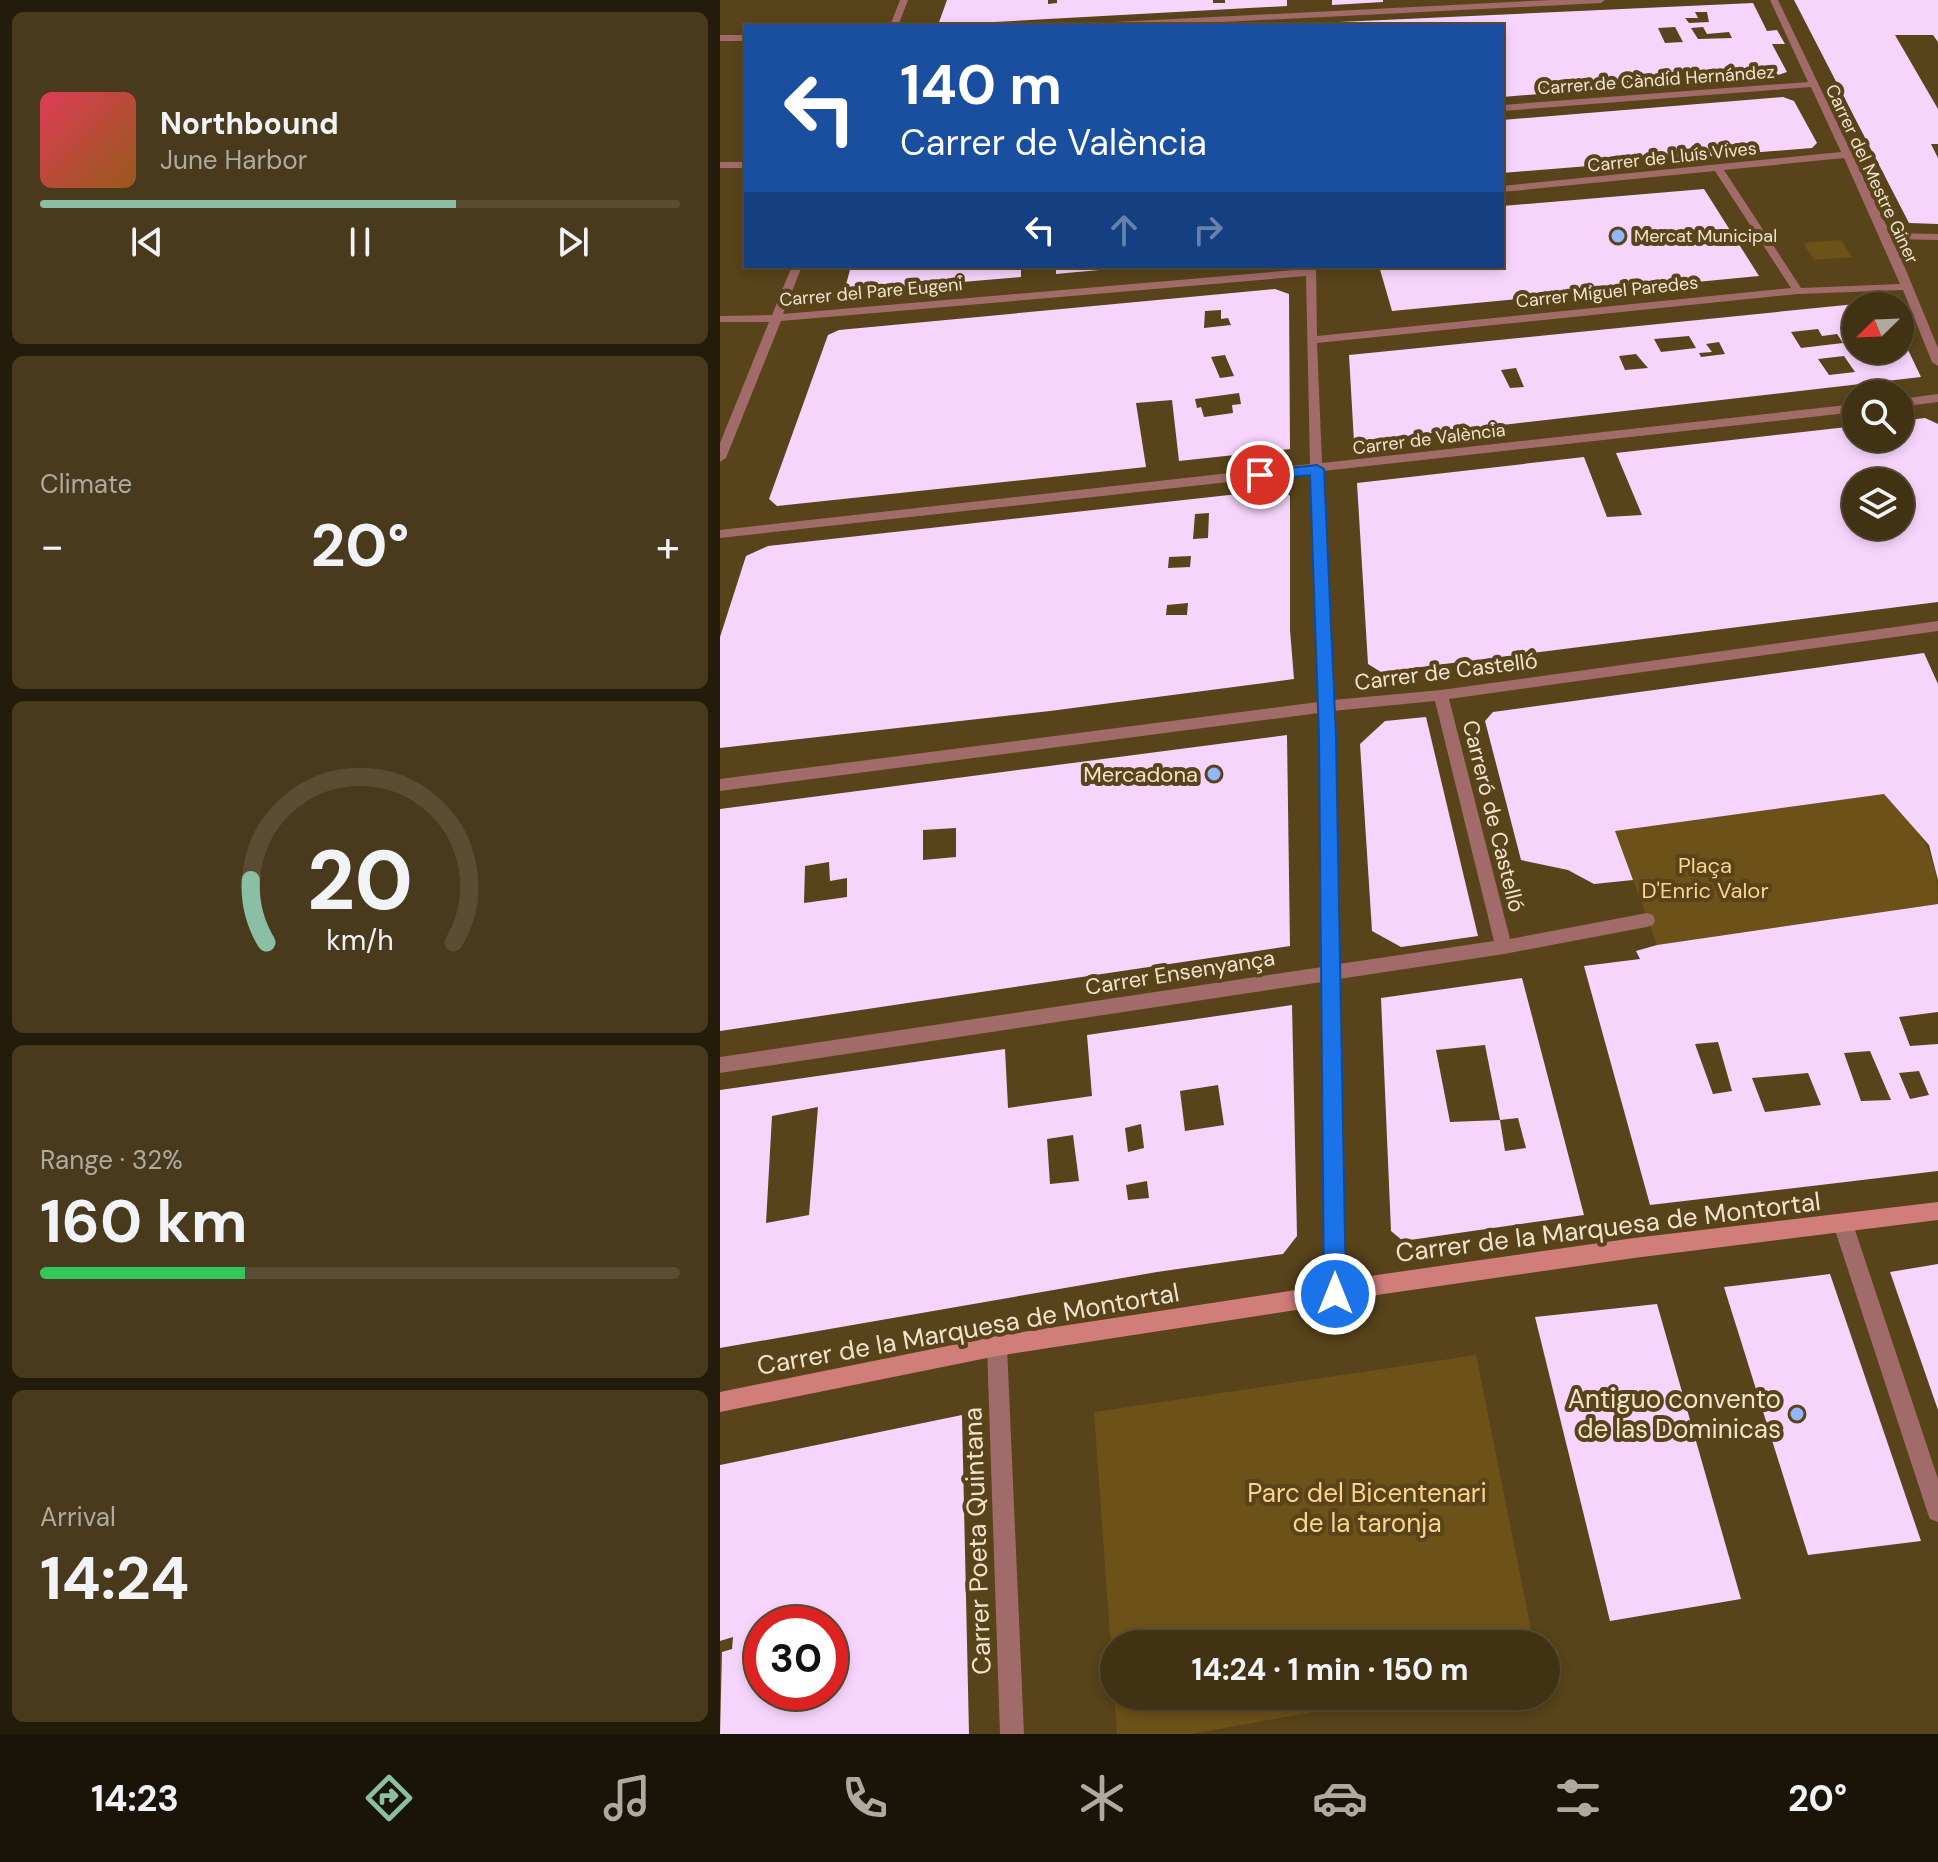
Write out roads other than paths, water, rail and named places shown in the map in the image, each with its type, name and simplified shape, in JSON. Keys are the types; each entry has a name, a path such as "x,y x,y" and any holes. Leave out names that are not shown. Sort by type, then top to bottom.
{"street":[{"path":"895,24 904,0"},
{"path":"1305,0 1305,24"},
{"path":"1133,24 1601,0"},
{"name":"Carrer del Mestre Giner","path":"1774,0 1886,236 1938,362"},
{"path":"720,38 744,38"},
{"name":"Carrer de Càndid Hernández","path":"1504,108 1812,84"},
{"name":"Carrer de Lluís Vives","path":"1504,189 1846,155"},
{"path":"720,165 744,165"},
{"path":"1718,168 1798,291"},
{"path":"1886,236 1938,237"},
{"path":"720,458 796,268"},
{"path":"1311,269 1332,971 1335,1294"},
{"name":"Carrer del Pare Eugeni","path":"720,319 777,318 1311,269"},
{"name":"Carrer Miguel Paredes","path":"1311,340 1798,291 1907,287"},
{"path":"1914,401 1938,398"},
{"name":"Carrer de València","path":"720,534 1842,410"},
{"name":"Carrer de Castelló","path":"720,785 1441,695 1938,626"},
{"name":"Carreró de Castelló","path":"1441,695 1504,947"},
{"name":"Carrer Ensenyança","path":"720,1065 1504,947 1647,920"},
{"name":"Carrer de la Marquesa de Montortal","path":"720,1402 997,1346 1370,1286 1634,1248 1938,1211"},
{"path":"1843,1224 1938,1511"},
{"name":"Carrer Poeta Quintana","path":"997,1346 1012,1734"}],"place":[{"name":"Mercat Municipal","path":"1618,236"},
{"name":"Mercadona","path":"1214,774"},
{"name":"Antiguo convento de las Dominicas","path":"1797,1414"}],"park label":[{"name":"Plaça D'Enric Valor","path":"1705,878"},
{"name":"Parc del Bicentenari de la taronja","path":"1367,1508"}]}
